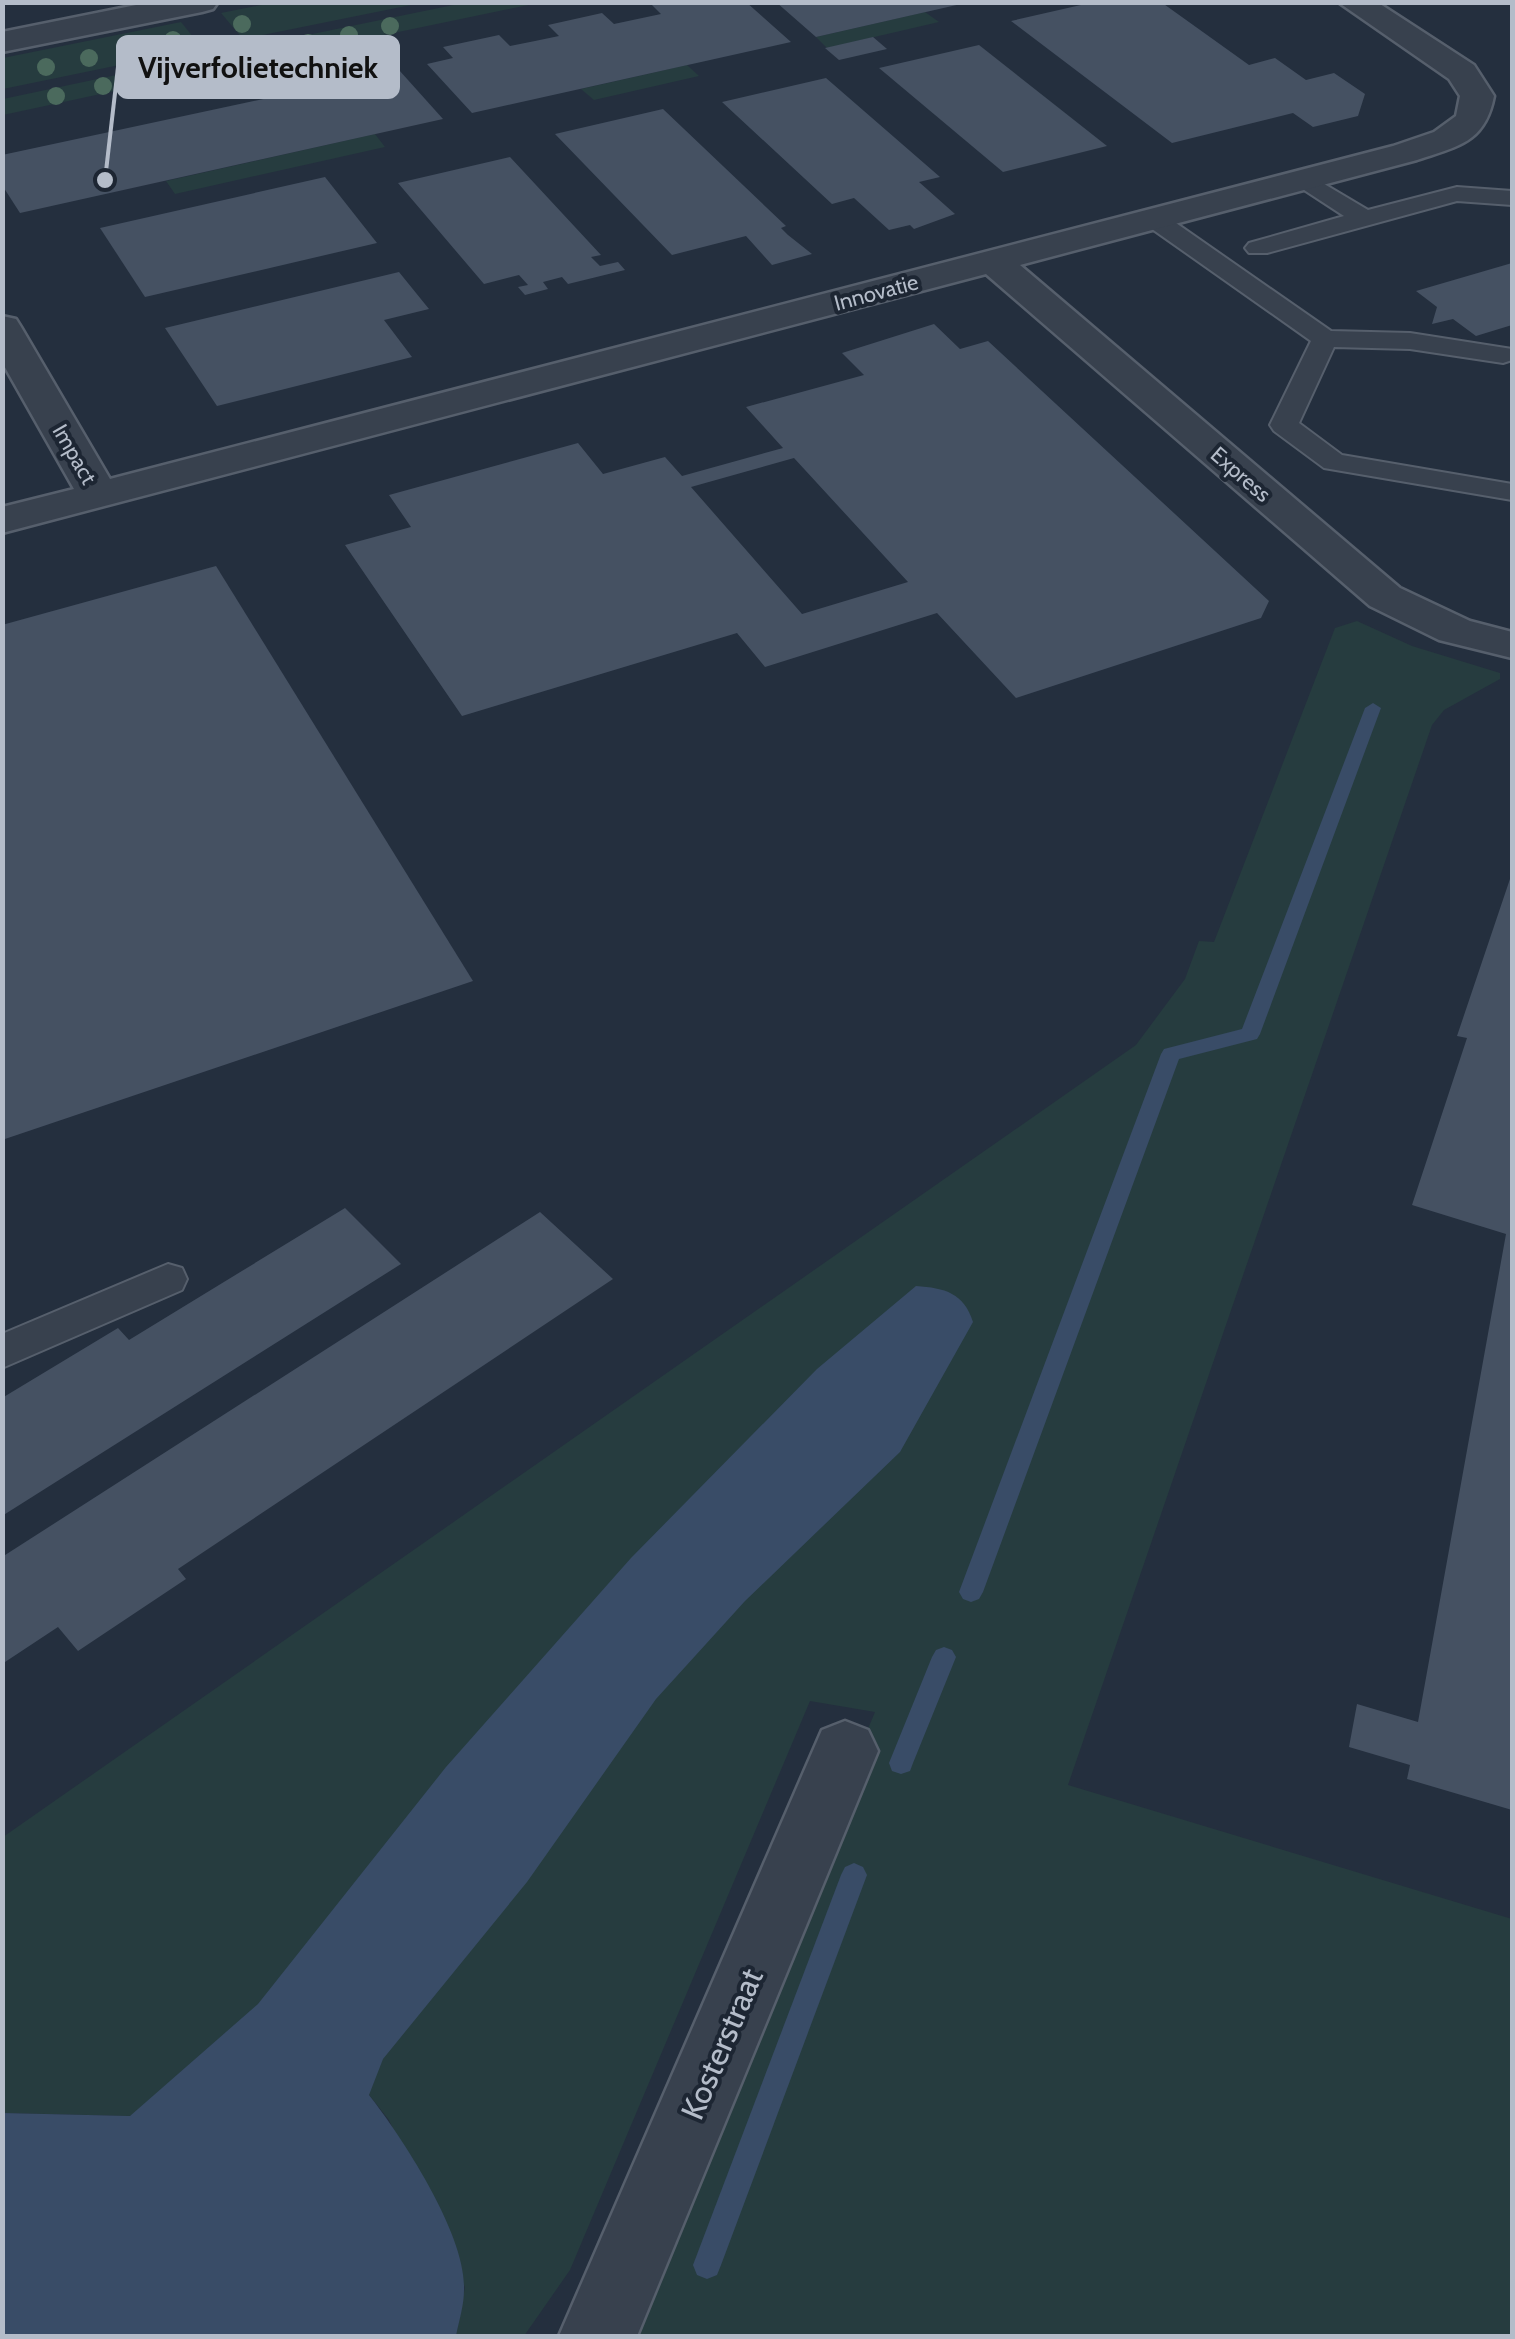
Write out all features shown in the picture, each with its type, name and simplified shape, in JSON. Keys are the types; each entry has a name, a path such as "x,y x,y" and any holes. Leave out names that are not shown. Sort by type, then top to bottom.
{"street":[{"path":"13,2 36,36"},
{"path":"2,42 202,2"},
{"name":"Innovatie","path":"98,495 1304,179 1446,138 1472,120 1477,96 1462,72 1354,2"},
{"name":"Express","path":"994,262 1385,597 1456,631 1512,645"},
{"name":"Impact","path":"2,327 98,495 2,520"},
{"name":"Kosterstraat","path":"598,2336 845,1751"}],"lane":[{"path":"1304,179 1364,218"},
{"path":"1258,248 1457,194 1512,198"},
{"path":"1154,219 1324,339 1410,341 1502,355"},
{"path":"1324,339 1284,425 1334,462 1512,492"},
{"path":"2,1352 168,1279"}],"green space":[{"path":"276,2 421,3 243,39 221,13"},
{"path":"463,3 538,3 259,61 249,47"},
{"path":"925,12 939,22 827,48 816,37"},
{"path":"181,22 202,48 3,89 3,58"},
{"path":"206,56 217,69 3,115 3,99"},
{"path":"687,65 699,76 594,100 581,89"},
{"path":"375,134 385,147 175,194 166,181"},
{"path":"1357,621 1412,646 1500,673 1500,679 1444,710 1432,725 1068,1785 1512,1919 1512,2336 613,2336 875,1712 810,1701 570,2270 524,2336 456,2336 465,2287 389,2120 351,2072 129,2116 3,2113 3,1837 1136,1045 1185,979 1199,941 1214,942 1335,628"}],"water":[{"path":"916,1286 936,1288 959,1298 973,1322 900,1452 745,1601 656,1699 527,1882 383,2059 369,2095 430,2188 462,2268 464,2296 456,2336 3,2336 3,2113 130,2116 258,2004 446,1767 631,1558 817,1369"}],"building":[{"path":"649,2 746,2 791,42 472,113 427,64 453,58 443,47 499,35 510,46 559,36 548,25 602,13 614,24 661,14"},
{"path":"776,2 961,2 961,4 816,37"},
{"path":"1094,2 1161,2 1249,65 1275,58 1306,80 1334,73 1365,94 1358,116 1313,127 1293,113 1172,143 1011,21"},
{"path":"873,37 887,49 839,60 825,48"},
{"path":"979,45 1107,146 1003,172 879,68"},
{"path":"399,70 443,119 20,213 2,185 2,155"},
{"path":"826,78 940,177 919,182 955,214 914,229 910,225 889,230 854,198 832,204 722,102"},
{"path":"663,109 786,226 781,228 788,235 812,254 772,265 746,236 672,255 555,134"},
{"path":"510,157 601,255 591,257 600,266 618,262 625,270 568,284 562,277 543,282 548,289 525,295 518,287 528,285 519,275 484,284 398,183"},
{"path":"325,177 377,243 145,297 100,228"},
{"path":"1512,263 1512,325 1476,336 1453,319 1432,324 1437,307 1416,291"},
{"path":"399,272 429,309 384,320 412,357 217,406 165,328"},
{"path":"934,324 960,349 988,341 1269,601 1261,618 1016,698 937,613 765,667 737,633 462,716 345,545 411,527 389,495 578,443 603,474 665,457 682,476 783,448 746,407 864,375 842,353","holes":["794,458 908,582 802,614 691,487"]},
{"path":"216,566 473,981 2,1140 2,625"},
{"path":"1512,873 1512,1810 1407,1779 1410,1765 1349,1747 1357,1704 1418,1722 1506,1234 1412,1205 1467,1038 1457,1036"},
{"path":"345,1208 401,1264 2,1516 2,1398 118,1328 129,1340"},
{"path":"540,1212 613,1279 178,1569 186,1579 78,1651 58,1627 2,1664 2,1557"}],"waterway":[{"path":"971,1592 1171,1054 1250,1034 1373,708"},
{"path":"901,1763 944,1657"},
{"path":"707,2265 854,1875"}],"place":[{"name":"Vijverfolietechniek","path":"105,180"}]}
